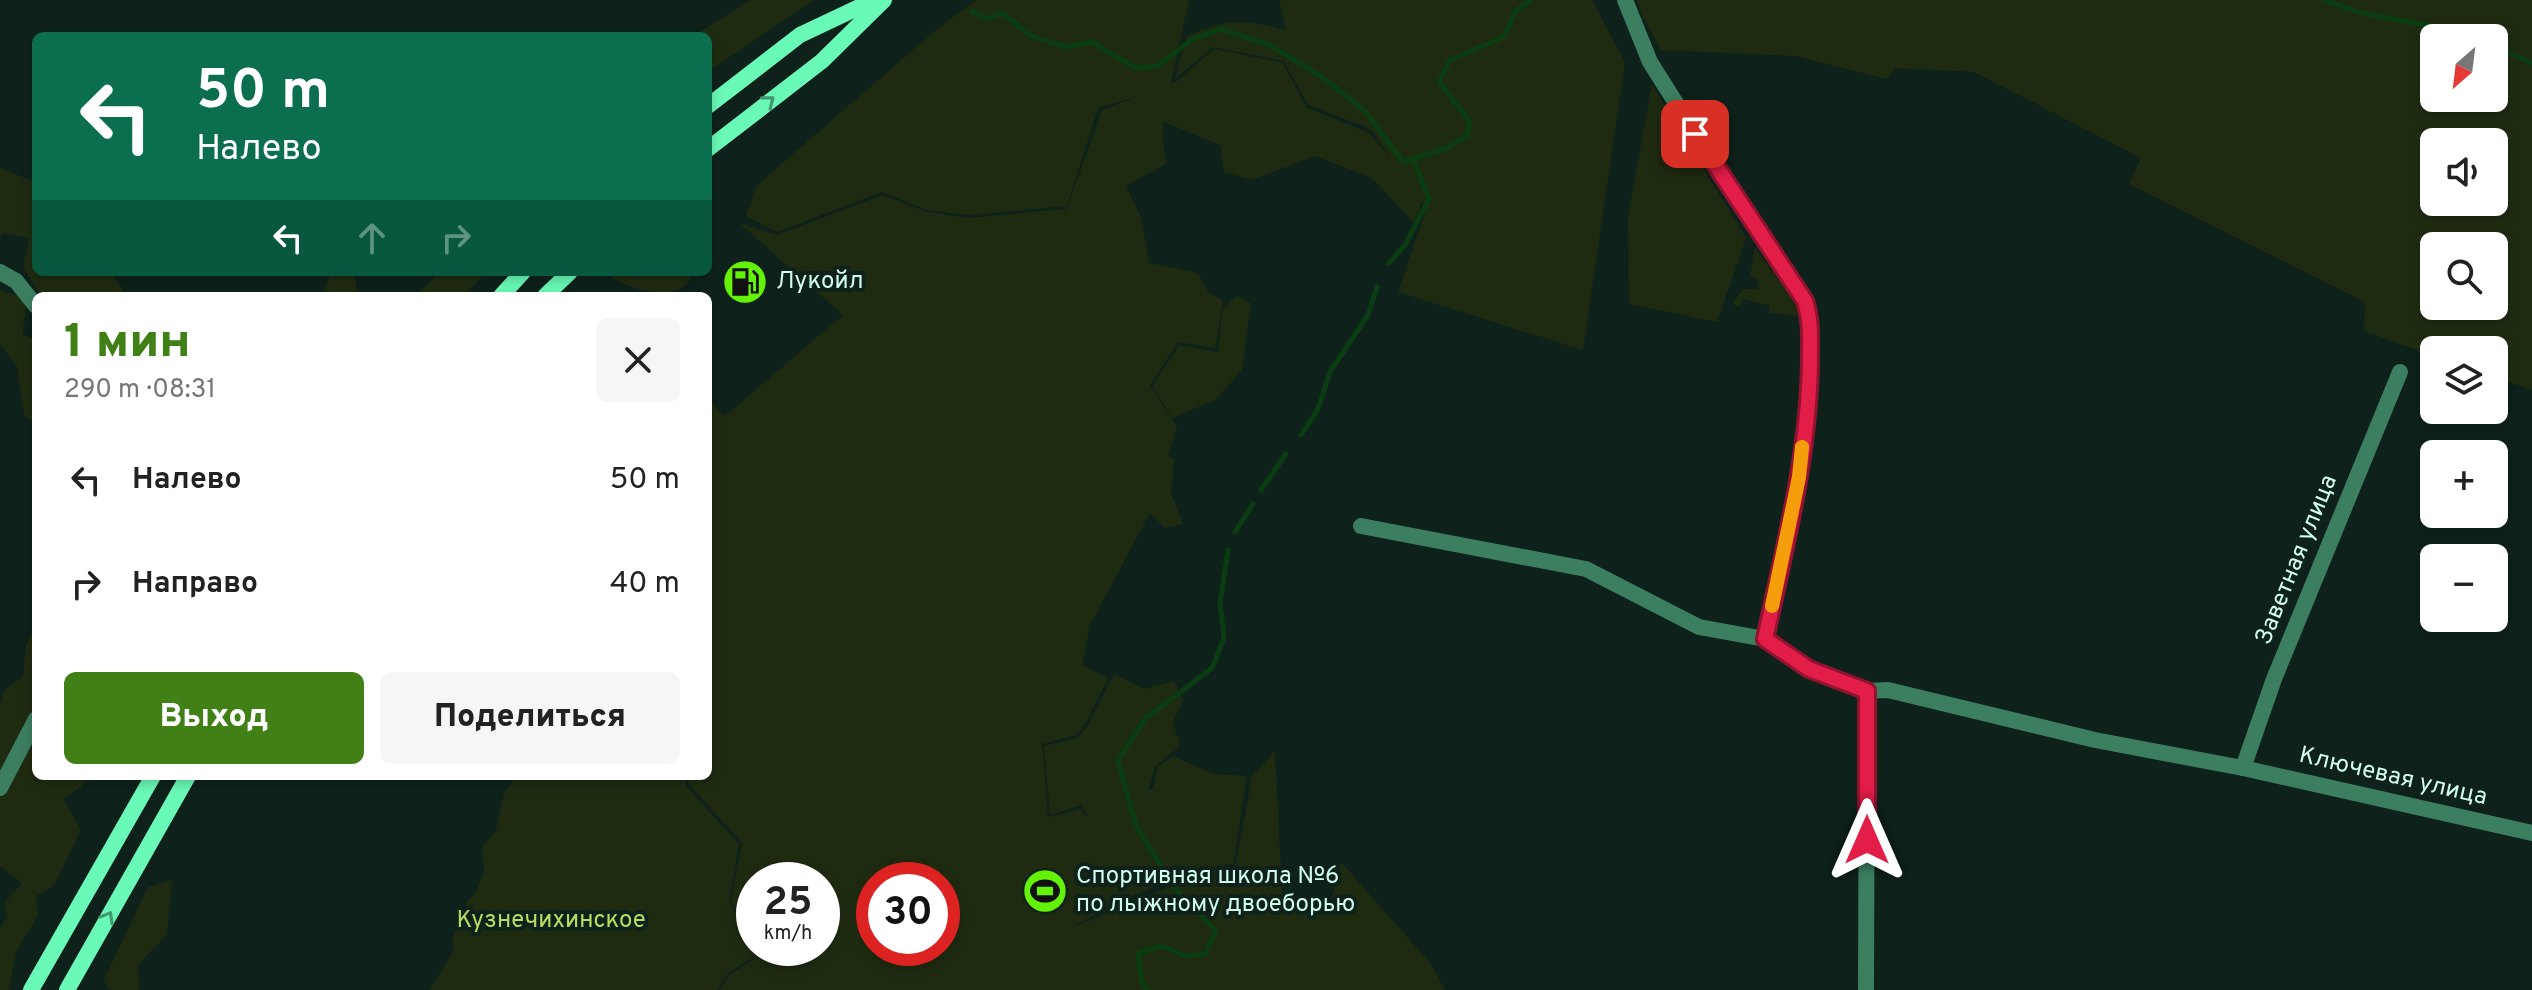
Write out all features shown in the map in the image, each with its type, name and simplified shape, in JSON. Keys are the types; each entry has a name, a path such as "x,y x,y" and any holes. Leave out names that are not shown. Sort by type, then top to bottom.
{"main road":[{"path":"712,103 800,35 874,0"},
{"path":"712,146 822,61 884,0"},
{"path":"505,292 519,276"},
{"path":"549,292 566,276"},
{"path":"31,990 151,780"},
{"path":"67,990 186,780"}],"street":[{"path":"1361,526 1586,569 1699,627 1765,639 1799,477 1810,382 1810,316 1805,301 1650,62 1625,0"},
{"path":"0,272 16,281 32,301"},
{"name":"Заветная улица","path":"2243,768 2274,679 2400,372"},
{"name":"Ключевая улица","path":"1765,639 1809,669 1867,691 1888,690 2095,740 2243,768 2532,833"},
{"path":"1866,990 1867,691"},
{"path":"0,788 32,727"}],"green space":[{"path":"751,0 814,0 712,69 712,32 699,32"},
{"path":"976,0 1189,0 1171,83 1214,49 1283,63 1306,107 1369,133 1391,159 1374,133 1366,127 1308,105 1284,61 1213,47 1175,79 1186,37 1235,22 1286,31 1279,0 1592,0 1625,62 1583,350 1398,292 1427,207 1422,202 1414,223 1372,178 1315,156 1251,180 1224,172 1220,145 1164,122 1162,139 1167,163 1126,186 1141,217 1149,263 1198,273 1208,292 1223,301 1215,348 1178,342 1150,385 1177,427 1168,456 1174,460 1171,493 1183,524 1165,528 1150,513 1090,625 1082,665 1108,678 1084,726 1076,735 1042,744 1048,817 1081,809 1085,816 1088,815 1081,805 1050,815 1044,746 1077,738 1087,727 1114,674 1144,689 1174,681 1183,700 1173,722 1180,746 1155,767 1148,790 1153,789 1158,767 1173,756 1213,774 1247,776 1233,864 1193,873 1149,889 1069,929 1213,869 1236,866 1252,776 1275,751 1283,909 1329,911 1341,862 1431,964 1445,990 720,990 729,975 743,966 840,966 840,862 738,862 742,843 689,784 689,780 712,780 712,404 725,416 843,315 739,223 777,235 883,195 924,211 967,218 1067,209 1102,110 1141,95 1098,108 1067,206 972,215 927,210 882,192 777,232 746,216 757,185 936,30"},
{"path":"1637,0 2532,0 2532,390 2508,382 2508,336 2420,336 2420,351 2364,331 2365,302 2129,184 2141,158 1974,72 1896,68 1886,79 1796,56 1661,50"},
{"path":"1652,85 1746,238 1717,322 1629,304 1628,216"},
{"path":"0,168 32,180 32,276 114,276 124,292 39,292 23,267 29,238 4,233 0,236"},
{"path":"1755,248 1791,297 1800,316 1770,313 1770,306 1743,299 1740,306 1732,305 1743,289 1757,289 1759,281 1750,275"},
{"path":"330,276 355,276 357,292 324,292"},
{"path":"436,276 483,276 467,292 419,292"},
{"path":"611,276 690,276 679,289 667,292 638,289"},
{"path":"0,290 18,296 26,305 23,334 32,338 32,421 24,416 17,365 0,345"},
{"path":"1237,296 1251,303 1242,370 1215,400 1172,418 1153,386 1179,345 1218,352 1223,308"},
{"path":"32,632 32,780 85,780 83,786 63,798 81,830 54,885 36,896 38,915 16,952 9,990 0,990 0,928 7,917 5,902 22,883 0,866 0,707 3,692 23,676 26,645"},
{"name":"Кузнечихинское","path":"513,780 686,780 686,786 739,844 729,901 736,914 736,966 739,966 728,973 717,990 430,990 454,950 452,940 484,871 482,848 496,830 504,793"},
{"path":"736,874 736,910 731,900"},
{"path":"172,880 167,934 137,966 139,990 112,990 103,982 148,887"}],"waterway":[{"path":"972,11 987,19 1003,13 1029,35 1065,47 1092,42 1135,68 1158,66 1191,40 1221,29 1270,45 1322,77 1365,111 1403,162 1447,148 1468,135 1469,120 1439,82 1450,60 1504,37 1515,12 1530,0"},
{"path":"2324,0 2361,13 2420,24"},
{"path":"2508,52 2532,63"},
{"path":"1389,263 1405,245 1429,199 1413,159"},
{"path":"1301,435 1318,409 1330,372 1368,315 1377,287"},
{"path":"1261,490 1286,454"},
{"path":"1235,532 1253,504"},
{"path":"1148,990 1142,983 1138,953 1162,946 1185,956 1205,954 1216,931 1177,891 1136,826 1118,760 1146,718 1212,668 1224,638 1220,603 1228,550"}],"slow traffic":[{"path":"1772,606 1799,477 1802,447"}],"place":[{"name":"Лукойл","path":"745,282"},
{"name":"Спортивная школа №6 по лыжному двоеборью","path":"1045,891"}],"route":[{"path":"1695,134 1805,301 1810,316 1810,382 1799,477 1765,639 1809,669 1867,691 1867,840"}]}
